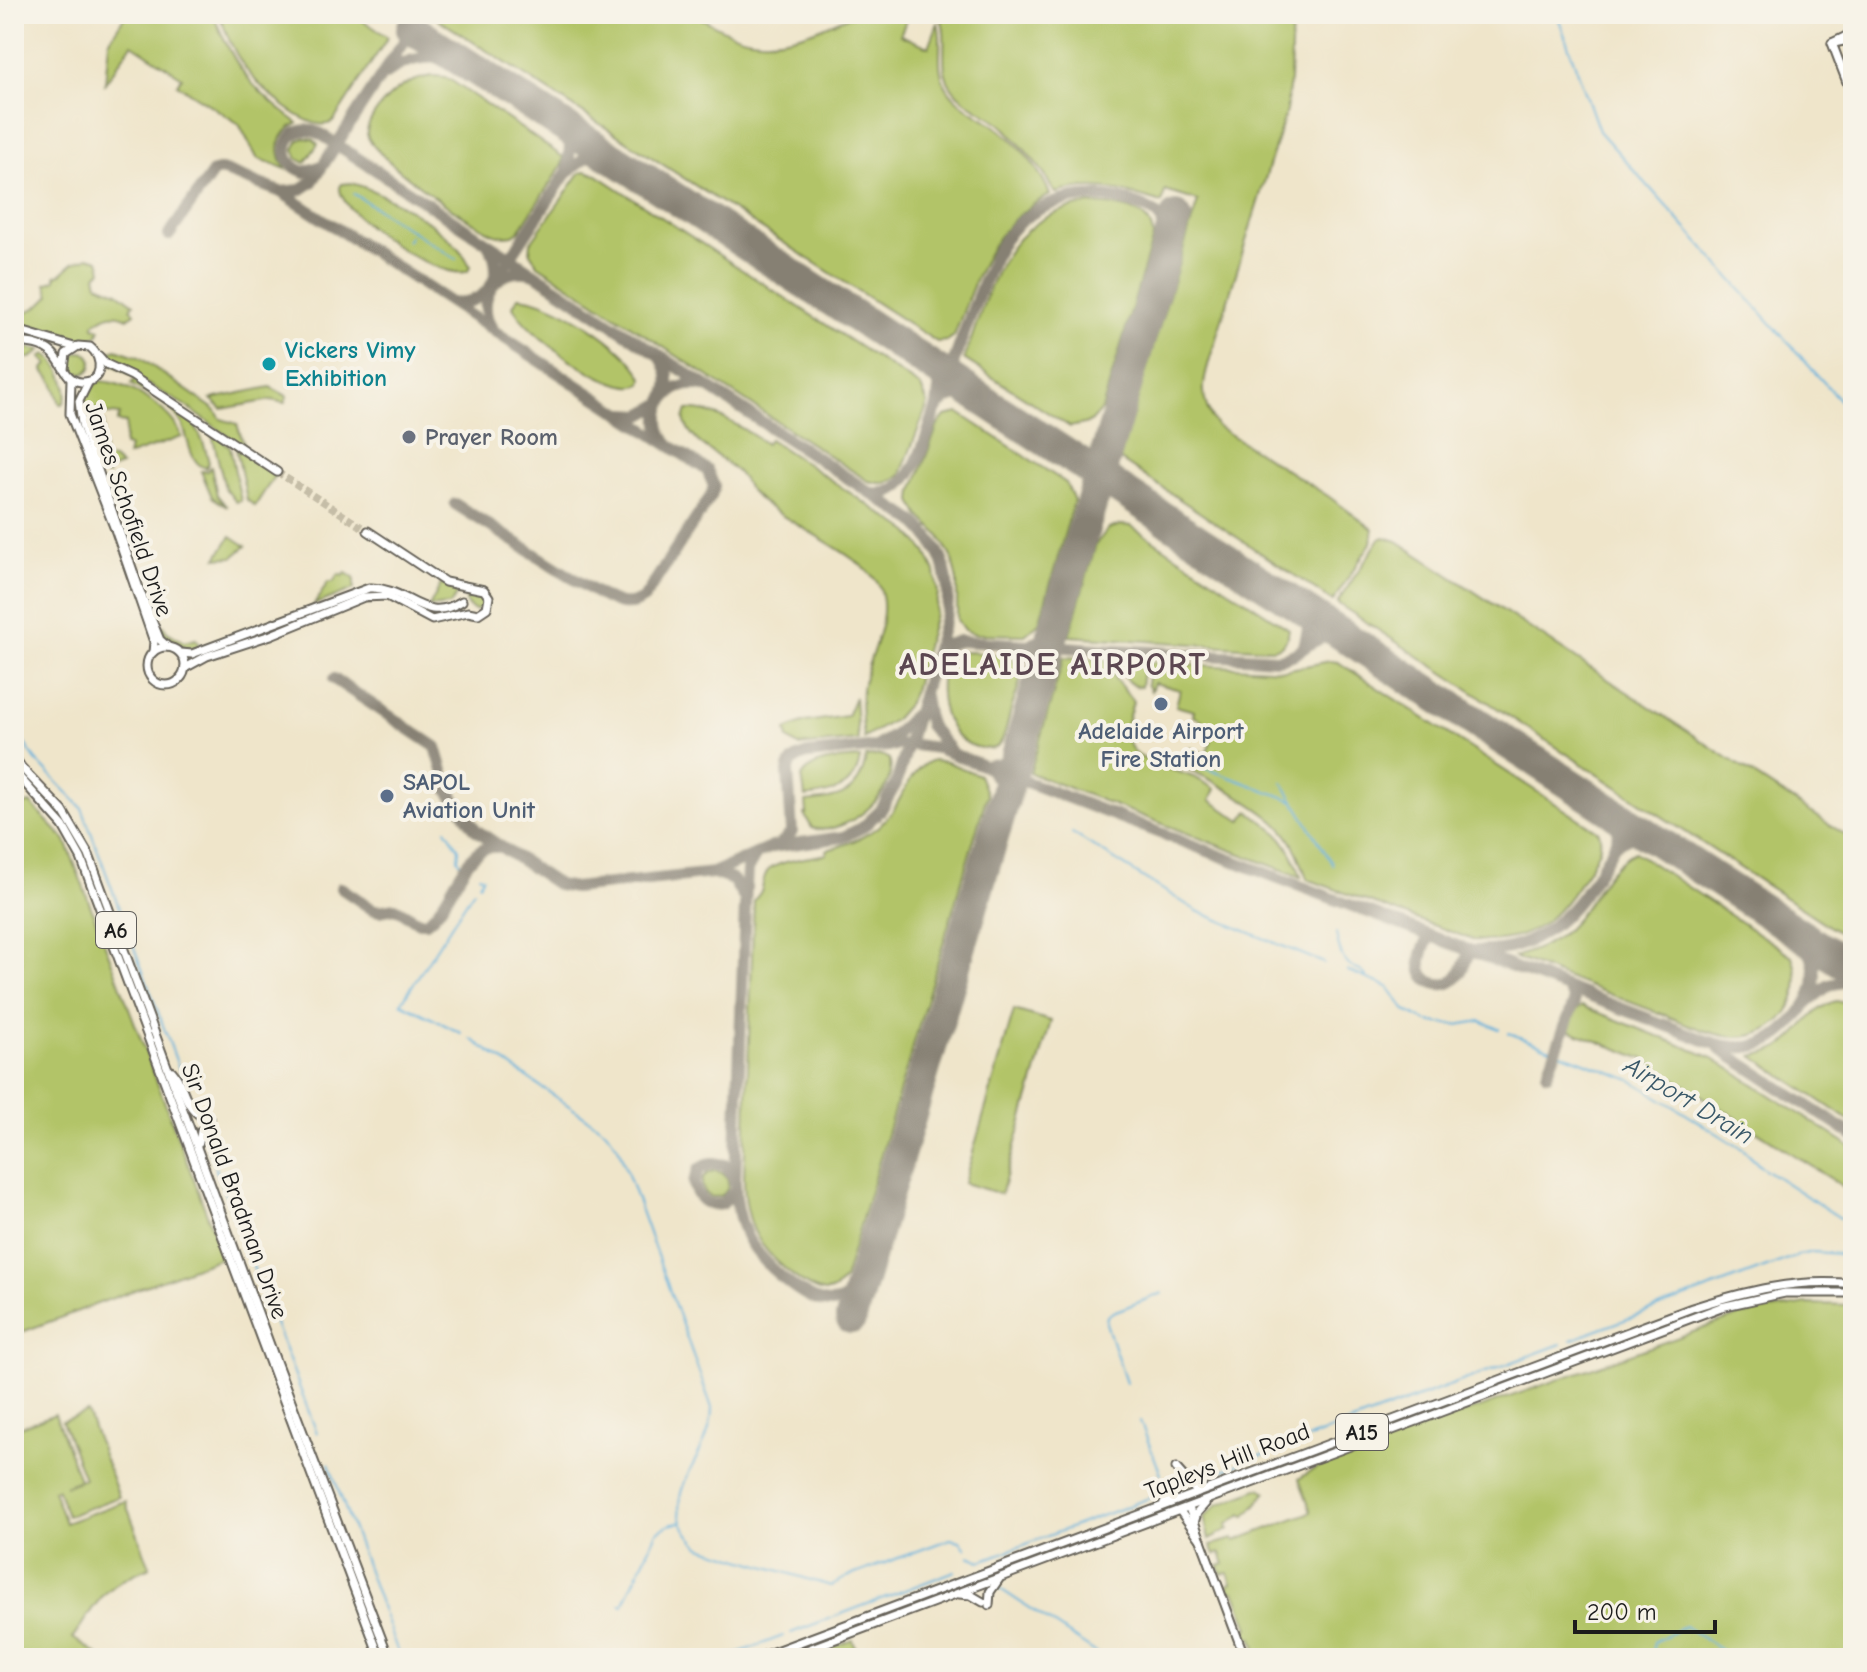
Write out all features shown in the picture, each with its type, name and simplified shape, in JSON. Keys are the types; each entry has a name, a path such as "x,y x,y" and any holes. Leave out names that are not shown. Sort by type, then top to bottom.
{"main road":[{"path":"1832,43 1853,33"},
{"path":"1832,43 1853,39"},
{"path":"1832,43 1853,98"},
{"path":"14,329 74,347 86,346 106,364 134,377 277,472"},
{"path":"15,341 46,349 71,379 83,383 99,372 98,356"},
{"path":"64,369 66,354 74,347"},
{"name":"James Schofield Drive","path":"71,379 70,414 116,532 154,642 153,652"},
{"name":"James Schofield Drive","path":"89,381 79,401 82,424 140,591 160,640 168,647"},
{"path":"368,531 445,582 484,590 489,601 487,608 481,613 468,612 430,620 387,596 364,597 271,635 204,657 185,668 177,682 166,685 151,679 147,668 153,652 168,647 192,654 369,588 392,590 430,610 448,609 462,601 471,588"},
{"path":"462,601 468,612"},
{"path":"181,653 185,668"},
{"name":"Sir Donald Bradman Drive","path":"14,756 63,811 83,843 389,1658"},
{"name":"Sir Donald Bradman Drive","path":"14,771 63,826 81,858 380,1658"},
{"path":"168,1066 177,1075 186,1101 201,1116"},
{"path":"199,1148 201,1131 210,1120"},
{"name":"Tapleys Hill Road","path":"757,1658 1727,1297 1752,1289 1806,1282 1853,1284"},
{"name":"Tapleys Hill Road","path":"785,1658 1721,1307 1785,1293 1853,1293"},
{"path":"268,1337 262,1347 274,1356"},
{"path":"1176,1468 1198,1493"},
{"path":"1152,1511 1168,1500 1179,1487"},
{"path":"1194,1523 1197,1513 1210,1500"},
{"path":"1189,1508 1245,1658"},
{"path":"1180,1511 1201,1540"},
{"path":"956,1594 971,1595 986,1604 1000,1577"},
{"path":"370,1608 365,1619 378,1630"}],"green space":[{"path":"126,14 213,14 246,76 298,123 286,132 280,143 280,156 286,169 257,158 239,124 177,84 182,77 132,44 105,83 109,41"},
{"path":"219,14 361,14 359,18 388,37 333,122 323,124 298,115 259,84 239,59"},
{"path":"430,14 695,14 726,31 755,40 769,40 800,35 859,14 909,14 900,35 929,47 938,23 942,77 950,92 1016,144 1036,169 1050,195 1012,221 999,237 978,274 954,336 937,342"},
{"path":"939,14 1292,14 1286,111 1208,365 1204,395 1217,426 1328,496 1373,529 1371,543 1333,601 1119,459 1198,201 1165,191 1162,203 1097,188 1056,193 1043,172 1006,129 953,90 945,73 944,30"},
{"path":"433,76 452,81 563,157 562,165 519,231 513,235 495,234 466,218 402,172 372,143 367,129 382,104 407,84"},
{"path":"304,138 313,139 318,144 305,163 298,159 294,149"},
{"path":"586,171 597,175 921,387 928,404 901,474 886,483 868,481 538,265 530,253 531,242 580,173"},
{"path":"351,183 400,204 435,227 462,253 470,266 468,271 455,272 437,267 373,229 344,199 340,187"},
{"path":"1089,204 1120,207 1139,213 1151,227 1153,237 1102,409 1089,423 1070,427 964,359 992,282 1018,240 1036,223 1059,211"},
{"path":"89,257 99,260 102,270 96,275 98,284 118,292 134,304 131,308 135,313 128,318 114,314 106,316 94,324 100,329 97,336 68,342 14,327 14,313 38,306 50,295 46,284 56,280 55,276 73,263"},
{"path":"518,297 550,306 588,326 635,365 643,378 642,384 629,386 612,382 592,373 551,346 520,317 513,306"},
{"path":"14,346 41,350 31,358 14,358"},
{"path":"116,349 139,357 215,410 221,419 237,424 245,448 184,405 107,361 105,354"},
{"path":"81,352 89,355 92,363 89,371 81,374 73,371 70,363 73,355"},
{"path":"46,354 63,377 66,391 63,404 60,404 53,382 43,370 48,364 41,357"},
{"path":"134,380 172,404 191,421 204,446 209,463 206,468 200,466 193,456 178,417 160,401 131,384"},
{"path":"100,381 124,387 148,399 169,417 182,437 127,456 129,447 124,446 126,423 117,422 120,415 93,409 89,419 85,419 86,397"},
{"path":"270,387 287,396 285,403 271,400 222,409 211,399"},
{"path":"687,410 718,416 766,444 769,439 909,532 926,552 935,572 938,593 935,614 914,691 894,720 864,738 862,689 883,613 880,588 872,576 841,551 782,516 753,494 735,470 692,435 684,419"},
{"path":"959,413 1066,483 1074,501 1039,623 1025,635 975,634 964,630 957,620 957,581 952,559 939,535 919,515 912,501 938,425 945,416"},
{"path":"99,417 99,422 104,422 103,438 96,438 104,445 103,458 113,459 121,466 107,471 108,476 103,474 88,431"},
{"path":"211,430 230,447 241,501 236,502 225,488"},
{"path":"236,448 275,475 255,506 247,500"},
{"path":"211,467 217,495 227,507 212,497 201,471"},
{"path":"1131,526 1289,629 1284,643 1271,649 1069,636 1096,544 1108,529"},
{"path":"231,536 246,546 233,557 217,558"},
{"path":"1384,537 1397,541 1853,840 1853,942 1337,603"},
{"path":"346,573 354,578 354,589 314,605 328,582"},
{"path":"441,584 459,591 450,605 429,607"},
{"path":"476,590 483,593 486,600 483,607 476,610 469,607 466,600 469,593"},
{"path":"164,626 166,631 184,642 196,639 200,647 182,646 171,641 160,628"},
{"path":"958,652 1010,656 1020,668 1020,683 1005,733 999,745 993,748 968,744 957,736 944,712 941,684 946,657"},
{"path":"1064,657 1106,660 1116,680 1133,701 1126,733 1134,752 1152,763 1196,778 1215,789 1210,800 1241,821 1249,811 1259,818 1288,846 1301,877 1030,773"},
{"path":"1120,660 1141,662 1141,687 1132,685 1125,678"},
{"path":"1150,662 1285,670 1338,662 1599,832 1600,848 1596,857 1554,915 1527,933 1512,938 1473,940 1307,879 1294,846 1274,821 1237,795 1186,768 1184,762 1190,748 1206,754 1212,738 1198,732 1202,720 1193,716 1194,711 1176,706 1180,690 1154,683 1151,691 1147,684"},
{"path":"855,697 858,740 798,746 788,739 786,730 805,722 847,716"},
{"path":"882,755 889,759 890,772 886,786 867,810 839,826 812,828 804,814 807,813 806,802 846,793 859,780 866,757"},
{"path":"860,758 854,777 841,788 805,797 802,777 813,766 828,761"},
{"path":"933,760 947,762 979,775 987,795 844,1280 833,1290 824,1292 796,1278 769,1253 757,1237 747,1208 744,1177 754,900 771,868 785,862 827,854 827,850 854,841 878,827 891,813 913,775"},
{"path":"30,803 66,841 223,1257 14,1335 14,809"},
{"path":"1635,852 1792,956 1797,978 1795,993 1786,1014 1777,1024 1752,1035 1719,1035 1514,957 1561,935 1616,865"},
{"path":"1836,1001 1853,1005 1853,1123 1753,1056 1784,1044 1816,1013"},
{"path":"1582,1006 1713,1058 1853,1148 1853,1193 1644,1059 1568,1030 1574,1012"},
{"path":"1014,1010 1051,1021 1001,1194 964,1183"},
{"path":"715,1171 724,1175 728,1184 724,1193 715,1197 706,1193 702,1184 706,1175"},
{"path":"1807,1304 1853,1305 1853,1658 1256,1657 1252,1649 1256,1647 1246,1630 1249,1628 1235,1591 1231,1592 1227,1585 1232,1583 1228,1573 1222,1574 1219,1566 1225,1564 1221,1553 1215,1555 1211,1545 1235,1541 1311,1512 1299,1479 1325,1462 1741,1315"},
{"path":"87,1412 119,1497 67,1516 57,1489 53,1490 65,1523 125,1501 150,1567 112,1587 73,1638 102,1658 14,1658 14,1429 55,1414 79,1480 65,1486 84,1479 62,1421"},
{"path":"1260,1488 1267,1492 1245,1517 1242,1514 1227,1525 1229,1529 1209,1539 1204,1517 1217,1505"},
{"path":"853,1640 859,1658 806,1658"}],"waterway":[{"path":"1557,14 1599,131 1853,415"},
{"path":"354,194 456,259"},
{"path":"407,241 410,236"},
{"path":"14,728 35,759 82,808 190,1098 199,1107"},
{"path":"1189,762 1294,801"},
{"path":"1283,783 1333,865"},
{"name":"Airport Drain","path":"446,829 459,849 460,862"},
{"name":"Airport Drain","path":"1072,833 1197,911 1324,963"},
{"name":"Airport Drain","path":"479,875 483,877 479,884"},
{"path":"461,1033 401,1003 474,890"},
{"path":"1336,933 1344,959 1367,978"},
{"name":"Airport Drain","path":"1348,971 1388,987 1406,1011 1428,1022 1457,1025 1481,1021 1499,1029"},
{"name":"Airport Drain","path":"1509,1033 1631,1080 1744,1150 1760,1166 1840,1218"},
{"path":"471,1039 606,1131 618,1147 712,1408 703,1446 680,1496 680,1512 686,1529 701,1547 831,1586 847,1577 950,1539 960,1541 966,1549"},
{"path":"209,1134 208,1149 317,1433"},
{"name":"Airport Drain","path":"1849,1223 1853,1225"},
{"path":"1571,1340 1799,1255 1813,1252 1853,1255"},
{"path":"1126,1383 1106,1323 1107,1316 1163,1293"},
{"path":"1194,1481 1561,1344"},
{"path":"1140,1421 1161,1474"},
{"path":"329,1464 400,1658"},
{"path":"969,1556 981,1561 1168,1491"},
{"path":"620,1604 623,1605 657,1532 681,1522"},
{"path":"791,1633 955,1571"},
{"path":"999,1588 1104,1658"},
{"path":"1651,1658 1654,1642 1685,1626 1733,1658"},
{"path":"725,1658 783,1636"}],"taxiway":[{"path":"281,192 300,190 312,182 412,29"},
{"path":"386,74 415,59 447,59 468,65"},
{"path":"561,125 570,145 568,169"},
{"path":"322,166 305,172 295,167 286,152 292,137 308,130 319,133 915,522 932,541 943,562 948,598 947,611 896,784 881,810 863,827 843,837 772,847 713,873 574,888 558,885 476,830 449,791 436,747 334,679"},
{"path":"492,285 567,172 587,157 611,157"},
{"path":"169,235 213,172 222,170 281,192 707,470 714,486 711,496 644,598 632,604 615,602 598,594 455,504"},
{"path":"948,377 998,250 1008,234 1036,211 1071,199 1108,197 1126,201 1150,210 1161,219 1168,244"},
{"path":"451,302 474,300 490,287 496,268 489,246"},
{"path":"492,328 486,306 492,287 508,274 531,273"},
{"path":"625,414 642,415 661,404 668,381 661,358"},
{"path":"926,362 940,381 937,406"},
{"path":"666,442 659,420 664,400 680,387 703,386"},
{"path":"874,493 887,492 908,477 922,450 936,409 941,404 956,395 980,399"},
{"path":"1303,609 1308,629 1304,646"},
{"path":"1032,643 1043,639 1054,625"},
{"path":"935,656 946,645 959,641 1277,659 1326,637 1349,639"},
{"path":"1017,645 1034,659 1039,677"},
{"path":"924,696 929,725 950,750"},
{"path":"880,744 895,735 914,715"},
{"path":"780,845 792,832 788,772 797,758 808,754 908,744 937,748 1707,1041 1736,1047 1749,1047 1772,1039 1793,1022 1806,1004 1815,975 1811,955 1800,934"},
{"path":"987,766 1002,763 1017,749"},
{"path":"990,770 999,781 1003,799"},
{"path":"1477,951 1502,950 1524,943 1562,918 1592,882 1617,841 1618,828 1611,811"},
{"path":"1614,845 1632,836 1653,838"},
{"path":"341,888 372,909 395,908 419,922 426,922 435,914 476,854 485,848 496,847"},
{"path":"756,854 747,870 745,905 735,1181 739,1216 746,1235 760,1256 782,1278 808,1296 831,1303 842,1300 854,1291 863,1277"},
{"path":"713,873 733,880 744,898"},
{"path":"1429,936 1421,967 1425,977 1434,983 1445,984 1455,979 1470,950"},
{"path":"1810,1000 1829,985 1853,980"},
{"path":"1547,1074 1574,1003 1568,989"},
{"path":"1720,1049 1853,1135"},
{"path":"735,1178 725,1165 712,1163 699,1169 694,1182 699,1197 706,1203 722,1204 735,1191"}],"runway":[{"path":"412,29 1853,969"},
{"path":"851,1318 1176,217"}],"tunnel":[{"path":"277,472 368,531"}],"place":[{"name":"Vickers Vimy Exhibition","path":"269,364"},
{"name":"Prayer Room","path":"409,437"},
{"name":"Adelaide Airport Fire Station","path":"1161,704"},
{"name":"SAPOL Aviation Unit","path":"387,796"}],"district":[{"name":"ADELAIDE AIRPORT","path":"1053,664"}]}
